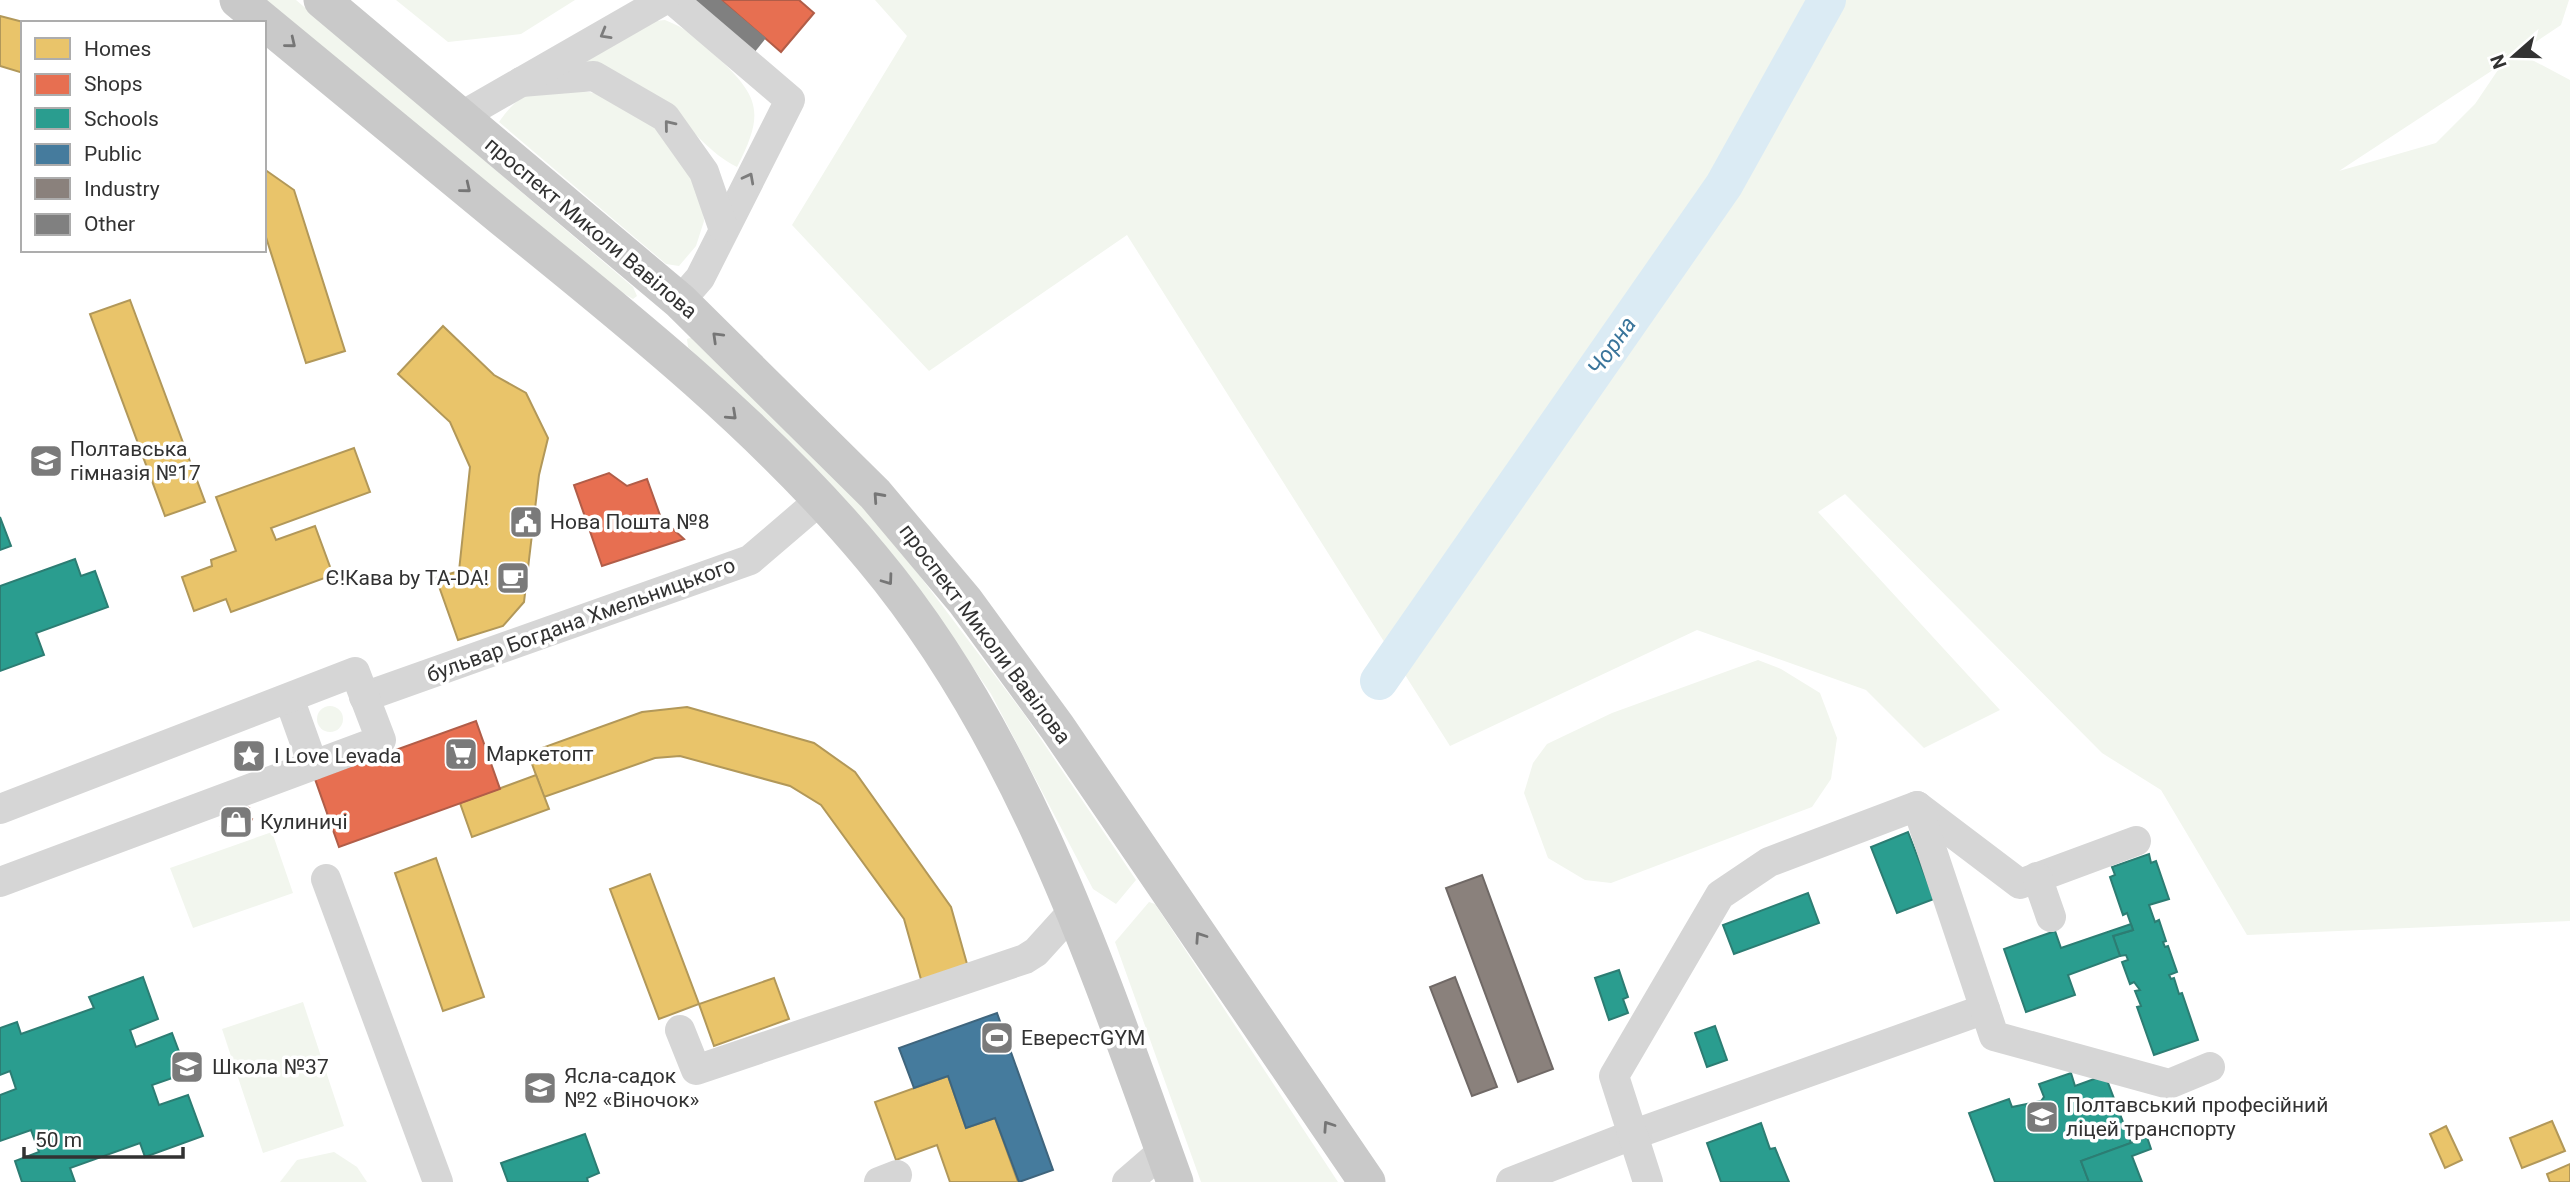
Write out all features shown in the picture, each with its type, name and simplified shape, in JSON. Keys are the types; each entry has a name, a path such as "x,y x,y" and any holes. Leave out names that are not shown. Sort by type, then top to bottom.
{"main road":[{"path":"238,0 263,21"},
{"name":"проспект Миколи Вавілова","path":"323,0 680,301 875,494 965,601 1058,727 1367,1182"},
{"path":"266,23 648,338 820,500 873,559 947,664 990,734 1038,829 1074,910 1170,1166"},
{"path":"648,338 680,301"}],"street":[{"path":"460,117 664,0"},
{"path":"673,0 790,100 700,278 680,301"},
{"path":"521,82 594,76 665,117 704,172 723,228"},
{"name":"бульвар Богдана Хмельницького","path":"364,697 750,560 820,500"},
{"path":"0,809 355,673 381,740 0,882"},
{"path":"289,698 313,765"},
{"path":"1917,806 2020,884 2136,841"},
{"path":"1917,806 1994,1036 2169,1084 2210,1068"},
{"path":"1648,1182 1614,1076 1720,895 1769,862 1917,806"},
{"path":"2037,877 2051,916"},
{"path":"326,879 438,1182"},
{"path":"680,1030 696,1070 1025,959 1036,952 1074,910"},
{"path":"1511,1182 1632,1135 1985,1009"},
{"path":"1127,1182 1170,1166"}],"shaded area":[{"path":"266,0 296,0 633,287 637,296 633,299 613,287"},
{"path":"396,0 575,0 521,34 448,42"},
{"path":"875,0 2569,0 2561,25 2519,53 2570,80 2570,921 2247,935 2161,790 2102,753 1845,494 1818,512 2000,710 1924,748 1866,690 1697,630 1450,746 1127,235 929,371 792,225 907,36","holes":["2502,64 2475,104 2436,143 2339,171"]},
{"path":"665,20 686,30 703,43 749,93 754,118 752,132 737,167 709,147 649,91 616,76 581,66 580,54 638,23"},
{"path":"558,86 604,95 662,131 684,158 702,200 704,221 696,246 679,266 666,264 499,122 524,96"},
{"path":"693,337 882,526 1024,714 1136,880 1116,904 1093,889 991,694 923,594 853,511 688,347 687,339"},
{"path":"1758,660 1781,669 1820,693 1837,738 1831,779 1812,807 1611,883 1585,880 1548,858 1524,793 1533,763 1547,744 1612,713"},
{"path":"330,706 339,710 343,719 339,728 330,732 321,728 317,719 321,710"},
{"path":"272,832 293,893 193,928 170,868"},
{"path":"1149,902 1155,904 1338,1182 1201,1182 1115,942"},
{"path":"303,1002 344,1126 263,1153 222,1029"},
{"path":"334,1152 357,1167 367,1182 280,1182 297,1160"}],"building: Homes":[{"path":"0,16 21,21 21,72 0,66"},
{"path":"266,170 294,190 345,351 306,363 266,237"},
{"path":"130,300 205,502 165,516 90,314"},
{"path":"443,326 494,375 526,393 548,438 539,475 524,602 503,626 458,640 436,578 459,571 470,467 450,422 398,374"},
{"path":"354,448 370,492 271,528 276,540 315,526 333,575 231,612 226,599 194,611 182,577 212,566 211,560 236,551 216,497"},
{"path":"687,707 814,743 855,772 951,907 969,971 922,983 904,919 821,805 790,786 680,756 655,758 544,797 528,753 642,712"},
{"path":"536,775 549,809 472,837 460,803"},
{"path":"436,858 484,997 443,1011 395,873"},
{"path":"650,874 699,1004 659,1019 610,889"},
{"path":"774,978 789,1019 714,1046 699,1004"},
{"path":"948,1076 966,1128 995,1118 1018,1182 950,1182 937,1145 896,1160 875,1102"},
{"path":"2552,1121 2565,1151 2522,1168 2510,1138"},
{"path":"2446,1126 2462,1160 2445,1168 2430,1134"},
{"path":"2570,1164 2570,1182 2550,1182 2547,1174"}],"building: Shops":[{"path":"721,0 799,0 814,13 781,52"},
{"path":"609,473 627,486 647,479 661,518 684,539 602,566 574,485"},
{"path":"476,721 500,789 339,847 315,779"},
{"name":"Кулиничі","path":"239,804 249,808 246,815 252,819 247,828 243,826 237,836 221,826 228,808 236,812"}],"building: Schools":[{"path":"0,517 11,546 0,550"},
{"path":"75,559 81,576 95,571 108,607 36,633 44,655 0,671 0,586"},
{"path":"1908,832 1934,899 1897,913 1871,847"},
{"path":"2149,854 2151,863 2156,861 2169,899 2149,905 2155,922 2159,920 2166,941 2163,942 2165,947 2168,946 2177,972 2169,975 2171,979 2174,978 2179,994 2182,993 2198,1040 2154,1055 2137,1007 2141,1006 2135,991 2140,990 2134,982 2130,984 2122,962 2128,960 2126,955 2120,956 2113,936 2133,930 2127,913 2123,915 2110,877 2115,875 2112,867"},
{"path":"1808,893 1819,923 1734,954 1723,925"},
{"path":"2131,924 2133,930 2113,936 2120,956 2068,975 2075,995 2026,1012 2004,949 2055,931 2061,948"},
{"path":"1619,970 1628,997 1623,999 1628,1013 1609,1020 1595,978"},
{"path":"143,977 158,1019 130,1030 136,1047 172,1033 187,1073 152,1085 159,1105 188,1095 203,1136 145,1157 140,1143 70,1168 75,1182 22,1182 15,1161 39,1152 31,1130 0,1141 0,1095 16,1089 10,1071 0,1075 0,1028 17,1022 21,1034 94,1008 89,997"},
{"path":"1715,1026 1727,1060 1707,1067 1695,1033"},
{"path":"2071,1073 2075,1086 2105,1075 2131,1143 2081,1161 2089,1182 1995,1182 1969,1113 2009,1099 2012,1107 2041,1101 2044,1097 2039,1084"},
{"path":"1761,1123 1770,1149 1775,1148 1789,1182 1721,1182 1707,1143"},
{"path":"585,1134 599,1173 587,1178 588,1182 508,1182 501,1163"},
{"path":"2147,1137 2151,1149 2132,1156 2142,1182 2089,1182 2081,1161"}],"building: Public":[{"path":"997,1013 1053,1170 1019,1182 995,1118 966,1128 948,1076 914,1088 899,1048"}],"building: Industry":[{"path":"1482,875 1553,1069 1518,1082 1446,888"},
{"path":"1455,977 1497,1087 1472,1096 1430,987"}],"building: Other":[{"path":"695,0 721,0 766,38 754,53"}],"waterway":[{"name":"Чорна","path":"1379,681 1724,185 1827,0"}],"place":[{"name":"Полтавська гімназія №17","path":"46,461"},
{"name":"Нова Пошта №8","path":"526,522"},
{"name":"Є!Кава by TA-DA!","path":"513,578"},
{"name":"Маркетопт","path":"461,754"},
{"name":"I Love Levada","path":"249,756"},
{"name":"Кулиничі","path":"236,822"},
{"name":"ЕверестGYM","path":"997,1038"},
{"name":"Школа №37","path":"187,1067"},
{"name":"Ясла-садок №2 «Віночок»","path":"540,1088"},
{"name":"Полтавський професійний ліцей транспорту","path":"2042,1117"}]}
